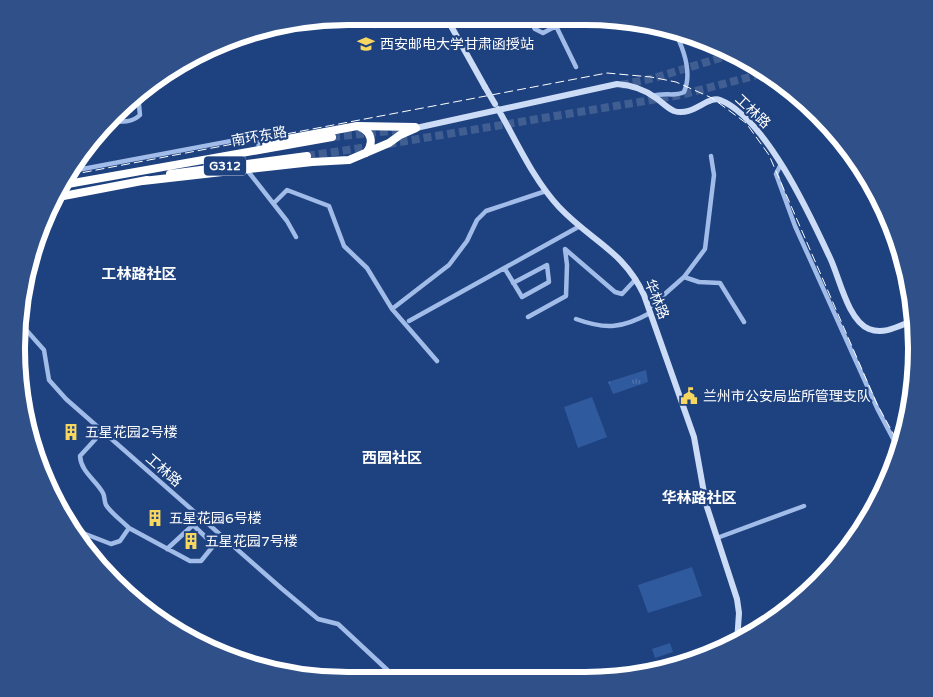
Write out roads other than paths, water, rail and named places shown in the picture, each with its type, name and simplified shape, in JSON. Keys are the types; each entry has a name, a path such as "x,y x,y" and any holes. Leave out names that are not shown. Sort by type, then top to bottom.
{"highway":[{"path":"191,160 211,153 357,126 416,128"},
{"path":"357,126 366,130 371,139 370,149 362,156"},
{"path":"143,181 312,162 349,160 362,156 416,128"},
{"name":"南环东路","path":"191,160 332,137"},
{"name":"南环东路","path":"143,181 180,172 307,156"},
{"name":"G312","path":"70,183 191,160"},
{"name":"G312","path":"63,196 143,181"}],"street":[{"name":"华林路","path":"451,25 546,191 560,208 623,262 636,279 649,310 694,437 703,491 738,606 737,634"},
{"path":"533,25 538,32 543,33 556,26 576,66"},
{"path":"653,96 664,92 680,95 684,92 689,78 678,39"},
{"name":"工林路","path":"416,128 499,111 608,85 628,85 653,96 668,108 681,112 692,111 713,100 721,100 751,123 781,164 822,241 846,299 858,320 869,329 885,331 907,323"},
{"path":"118,122 137,118 140,115 139,102"},
{"path":"80,170 279,132"},
{"path":"256,136 258,144"},
{"path":"576,319 614,327 634,322 684,277 705,249 709,231 710,196 714,175 711,156"},
{"path":"781,164 776,174 795,226 878,410 894,441"},
{"path":"247,170 274,203 296,237"},
{"path":"274,203 287,190 329,206 344,246 367,268 392,309 437,361"},
{"path":"392,309 448,265 467,241 477,220 486,211 546,191"},
{"path":"409,321 580,226"},
{"path":"528,317 566,296 567,265 565,248 616,292 622,294 636,279"},
{"path":"505,269 513,283 522,297 549,282 547,265 513,283"},
{"path":"684,277 699,282 720,283 744,322"},
{"name":"工林路","path":"26,330 44,350 50,383 102,432 318,619 338,624 390,672"},
{"path":"102,432 80,456 80,460 85,470 102,491 105,504 129,528 190,562 198,562 214,545 193,525 167,549"},
{"path":"717,538 804,506"},
{"path":"84,533 111,544 120,541 129,528"}],"tunnel":[{"path":"621,85 654,78 725,57"},
{"path":"388,144 681,95 756,75"},
{"path":"332,137 409,129"},
{"path":"307,156 374,146"}],"railway":[{"path":"77,174 607,73 651,77 676,82 712,98 746,123 769,155 877,404 895,438"}],"place":[{"name":"西安邮电大学甘肃函授站","path":"366,44"},
{"name":"兰州市公安局监所管理支队","path":"689,396"},
{"name":"五星花园2号楼","path":"71,432"},
{"name":"五星花园6号楼","path":"155,518"},
{"name":"五星花园7号楼","path":"191,541"}],"district":[{"name":"工林路社区","path":"139,274"},
{"name":"西园社区","path":"392,458"},
{"name":"华林路社区","path":"699,498"}]}
